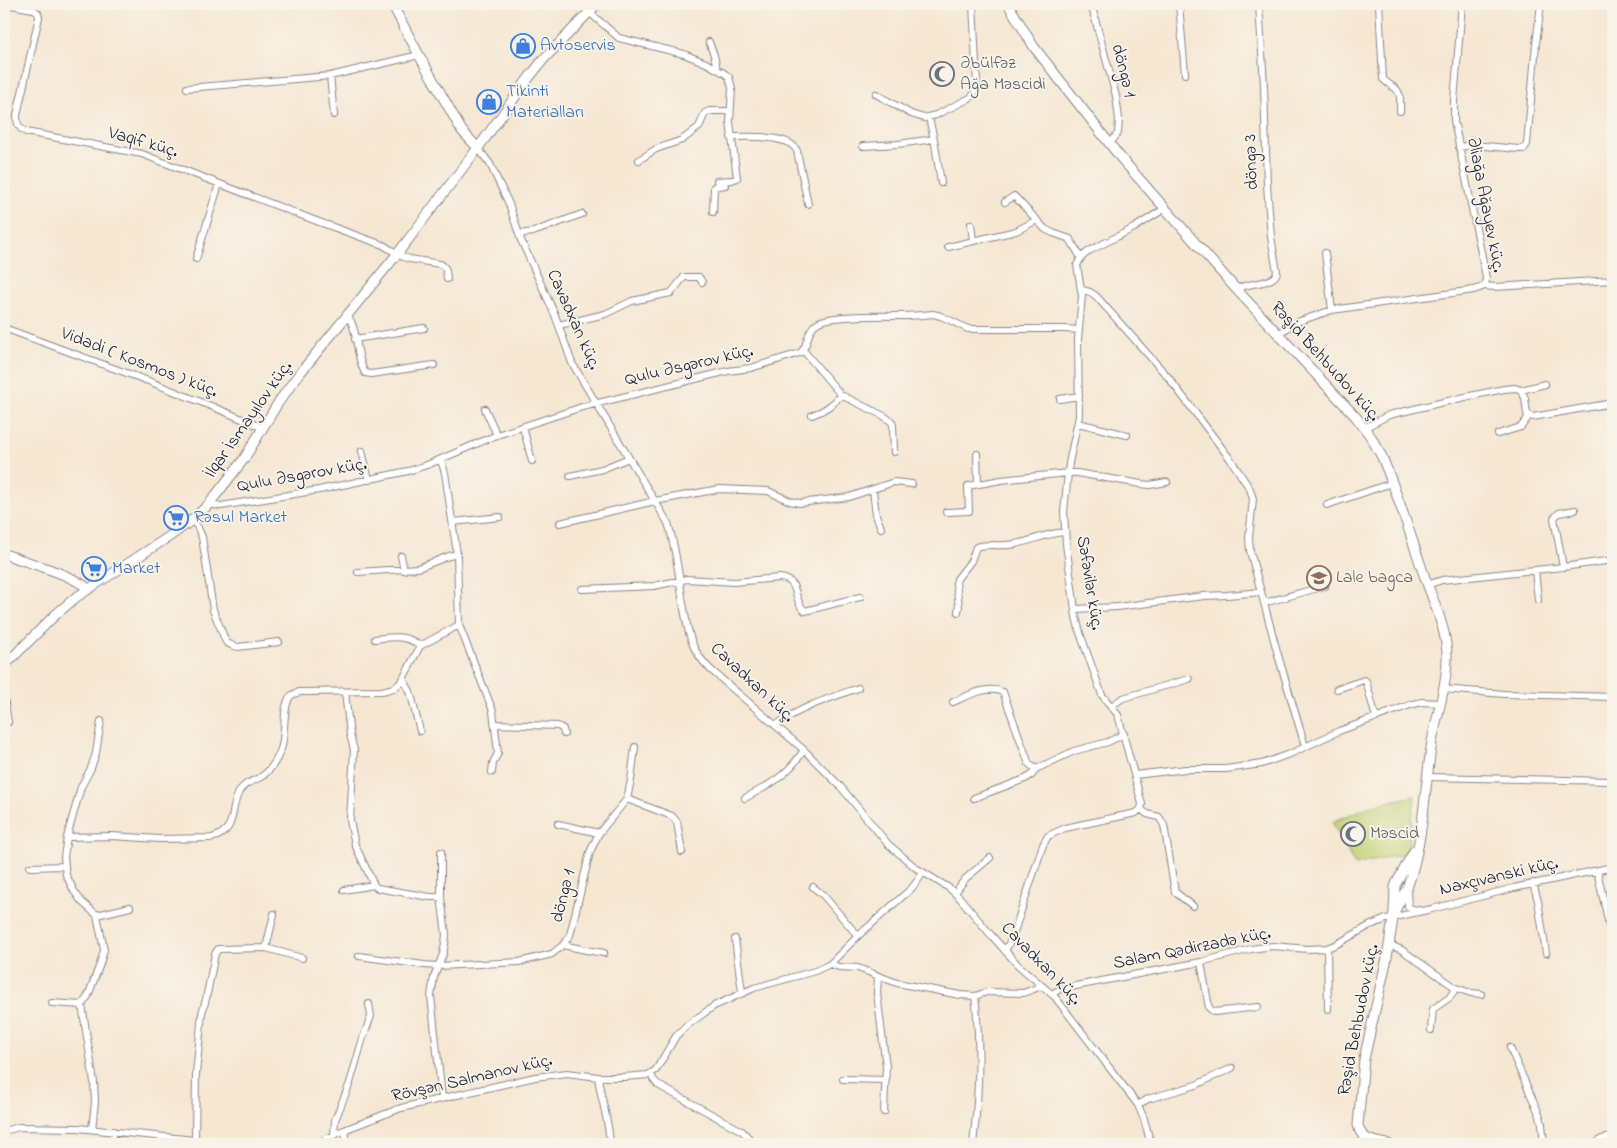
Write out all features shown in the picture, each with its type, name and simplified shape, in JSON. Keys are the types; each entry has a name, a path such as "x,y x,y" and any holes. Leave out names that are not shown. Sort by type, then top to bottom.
{"street":[{"name":"Vaqif küç.","path":"6,4 33,9 38,13 39,17 17,115 19,129 26,132 142,154 383,245 410,259 440,264 446,269 447,279"},
{"path":"392,4 462,131 478,148"},
{"name":"İlqar İsmayılov küç.","path":"4,666 53,617 88,589 170,536 192,520 209,504 244,459 296,378 398,253 537,68 598,4"},
{"path":"876,94 911,114 929,118 970,98 976,90 974,4"},
{"name":"Rəşid Behbudov küç.","path":"1008,4 1034,47 1164,209 1277,334 1345,405 1378,449 1428,585 1446,644 1447,662 1412,874 1393,914"},
{"name":"döngə 1","path":"1091,4 1116,96 1119,119 1118,133 1110,144"},
{"path":"1179,4 1185,74"},
{"name":"döngə 3","path":"1236,289 1244,285 1271,280 1276,276 1277,272 1271,237 1267,185 1259,4"},
{"path":"1379,4 1383,79 1398,91 1400,111"},
{"name":"Əliağa Ağayev küç.","path":"1277,334 1300,321 1332,310 1474,290 1485,286 1484,267 1455,130 1454,112 1462,4"},
{"path":"1459,147 1473,145 1518,150 1524,148 1527,144 1541,4"},
{"path":"590,12 619,38 684,54 717,69 729,77 732,95 730,111 731,137 737,178 734,183 714,187 713,212"},
{"path":"709,42 717,69"},
{"path":"187,88 330,76 419,55"},
{"path":"330,76 334,116"},
{"path":"639,160 656,149 682,140 699,127 705,113 709,110 730,111"},
{"path":"929,118 941,183"},
{"path":"731,137 779,139 792,144 797,151 808,204"},
{"path":"863,146 898,144 934,138"},
{"name":"Cavadxan küç.","path":"478,148 490,164 504,193 519,234 559,326 572,364 668,523 680,580 687,628 698,656 711,670 804,750 851,798 882,838 923,873 955,892 1005,951 1052,994 1138,1104 1151,1144"},
{"path":"717,181 737,178"},
{"path":"196,259 219,184"},
{"path":"1005,202 1014,196 1049,232 1070,239 1081,258 1088,251 1134,228 1164,209"},
{"path":"519,234 533,232 582,214"},
{"path":"948,247 1021,229 1037,220"},
{"path":"970,224 973,240"},
{"path":"1325,253 1332,310"},
{"name":"Səfəvilər küç.","path":"1081,258 1077,265 1082,290 1079,330 1078,422 1068,473 1064,512 1065,532 1080,633 1098,687 1105,701 1118,715 1135,775 1142,804 1141,809"},
{"path":"559,326 605,314 632,301 671,293 684,277 699,277 702,282"},
{"path":"1485,286 1613,280"},
{"path":"1082,290 1096,296 1168,377 1231,460 1250,489 1253,505 1249,528 1250,551 1276,649 1305,746"},
{"path":"894,452 892,422 842,395 803,350 811,328 818,322 861,316 933,314 968,329 1079,330"},
{"path":"348,316 353,324 364,371 368,374 434,365"},
{"name":"Vidadi ( Kosmos ) küç.","path":"4,328 151,382 263,428"},
{"path":"355,339 424,328"},
{"name":"Qulu Əsgərov küç.","path":"209,504 221,506 319,490 408,471 441,460 497,435 596,403 728,371 751,368 803,350"},
{"path":"1364,428 1389,415 1504,389 1515,388 1521,390 1544,384"},
{"path":"1521,390 1524,394 1527,414 1529,416"},
{"path":"812,415 824,411 842,395"},
{"path":"1060,399 1079,396"},
{"path":"1529,416 1539,417 1613,403"},
{"path":"485,410 497,435"},
{"path":"1498,434 1522,428 1529,416"},
{"path":"1078,422 1127,435"},
{"path":"523,427 532,461"},
{"path":"362,451 369,480"},
{"path":"977,454 978,484"},
{"path":"570,476 602,469 629,458"},
{"path":"441,460 445,473 457,554 458,625 492,704 498,753 493,763 492,772"},
{"path":"946,512 969,511 968,486 1001,480 1077,473 1150,485 1167,482"},
{"path":"560,523 654,501 720,490 768,491 790,501 800,503 849,497 894,482 912,484"},
{"path":"1328,505 1392,483"},
{"path":"873,490 876,515 881,528"},
{"path":"1564,567 1554,518 1559,513 1574,510"},
{"path":"453,522 500,517"},
{"path":"192,520 198,526 202,537 214,610 226,642 238,647 279,642"},
{"path":"958,612 956,583 971,561 976,547 983,545 1014,545 1045,535 1065,532"},
{"path":"4,554 69,577 88,589"},
{"path":"358,572 404,570 428,565 457,554"},
{"path":"400,556 404,570"},
{"path":"1428,585 1442,580 1613,560"},
{"path":"1535,570 1538,600"},
{"path":"582,590 654,586 680,580 734,582 785,578 792,583 805,611 860,597"},
{"path":"1264,603 1325,586"},
{"path":"1075,608 1117,607 1204,596 1227,596 1261,592"},
{"path":"67,837 112,836 159,840 220,836 228,828 236,799 242,787 265,774 277,758 283,739 286,705 289,698 300,692 345,692 389,690 394,688 403,679 420,646 458,625"},
{"path":"375,639 401,636 414,641 420,646"},
{"path":"403,679 410,690 420,731"},
{"path":"1111,706 1123,698 1189,679"},
{"path":"1337,689 1366,681 1376,718"},
{"path":"776,725 815,703 858,688"},
{"path":"1442,689 1506,694 1613,697"},
{"path":"953,702 972,694 991,690 1003,692 1030,764 1036,769"},
{"path":"345,692 350,735 354,750 350,810 351,827 355,844 374,885"},
{"path":"4,698 8,722"},
{"path":"1135,775 1186,768 1226,769 1245,767 1276,759 1339,731 1422,702 1439,703"},
{"path":"92,1129 96,1102 82,1005 88,996 104,950 97,915 82,902 74,891 64,866 67,837 80,787 93,762 101,721"},
{"path":"495,724 558,726 563,729 564,734"},
{"path":"974,798 1025,779 1032,775 1036,769 1074,751 1108,742 1124,734"},
{"name":"döngə 1","path":"359,956 438,966 519,962 542,958 552,954 563,945 570,935 590,852 599,833 627,798 635,747"},
{"path":"745,798 766,787 787,772 804,750"},
{"path":"1427,777 1613,781"},
{"path":"627,798 672,816 677,822 682,852"},
{"path":"1005,951 1012,938 1043,845 1048,836 1074,825 1136,813 1141,809 1147,814 1159,817 1164,825 1175,892 1193,906"},
{"path":"558,824 599,833"},
{"path":"1395,885 1418,844"},
{"path":"441,852 441,898 446,934 444,954 434,977 432,1006 442,1098"},
{"path":"955,892 965,879 990,858"},
{"path":"30,867 64,866"},
{"name":"Naxçıvanski küç.","path":"1393,914 1423,911 1533,883 1613,867"},
{"path":"1597,871 1613,942"},
{"path":"753,1144 742,1131 658,1085 651,1074 656,1070 676,1036 686,1026 714,1006 742,992 815,971 830,964 858,936 912,888 923,873"},
{"path":"1395,885 1399,881 1404,882 1408,906 1412,909 1423,911"},
{"path":"1533,883 1542,920 1546,953"},
{"path":"344,890 374,885 382,889 441,898"},
{"name":"Rəşid Behbudov küç.","path":"1388,1144 1367,1140 1359,1132 1358,1125 1366,1048 1390,945 1395,885"},
{"path":"813,887 823,895 858,936"},
{"path":"97,915 130,907"},
{"path":"266,948 274,914"},
{"name":"Salam Qədirzadə küç.","path":"1052,994 1060,989 1202,962 1262,947 1327,948 1393,914"},
{"path":"734,939 742,992"},
{"path":"563,945 604,952"},
{"path":"1390,945 1402,950 1456,988 1481,994"},
{"path":"195,1140 196,1074 202,1013 215,954 218,949 222,948 266,948 302,958"},
{"path":"1327,948 1328,1010"},
{"path":"1202,962 1209,1008 1211,1010 1214,1012 1258,1007"},
{"path":"830,964 839,967 858,968 897,983 960,996 975,996 987,992 1023,993 1042,986"},
{"path":"878,976 877,993 886,1067 884,1112"},
{"path":"1431,1030 1433,1009 1449,998 1456,988"},
{"path":"973,1144 979,1085 978,1018 975,996"},
{"path":"52,1003 82,1005"},
{"path":"334,1135 335,1120 350,1083 371,1016 369,1004"},
{"path":"1510,1048 1540,1116 1544,1144"},
{"path":"1138,1104 1148,1099 1196,1085 1232,1068"},
{"name":"Rövşən Salmanov küç.","path":"316,1144 344,1130 401,1108 543,1076 567,1073 598,1077 651,1074"},
{"path":"598,1077 600,1095 609,1128 610,1144"},
{"path":"843,1079 886,1080"},
{"path":"4,1130 19,1127 92,1129 233,1144"},
{"path":"344,1130 348,1144"},
{"path":"112,1144 113,1131"},
{"path":"1595,1144 1602,1139 1613,1137"}],"green space":[{"path":"1415,796 1408,850 1404,854 1355,865 1332,822 1373,805"}],"place":[{"name":"Avtoservis","path":"523,46"},
{"name":"Əbülfəz Ağa Məscidi","path":"942,74"},
{"name":"Tikinti Materialları","path":"489,102"},
{"name":"Rəsul Market","path":"176,518"},
{"name":"Market","path":"94,569"},
{"name":"Lale bagca","path":"1319,578"},
{"name":"Məscid","path":"1353,834"}]}
